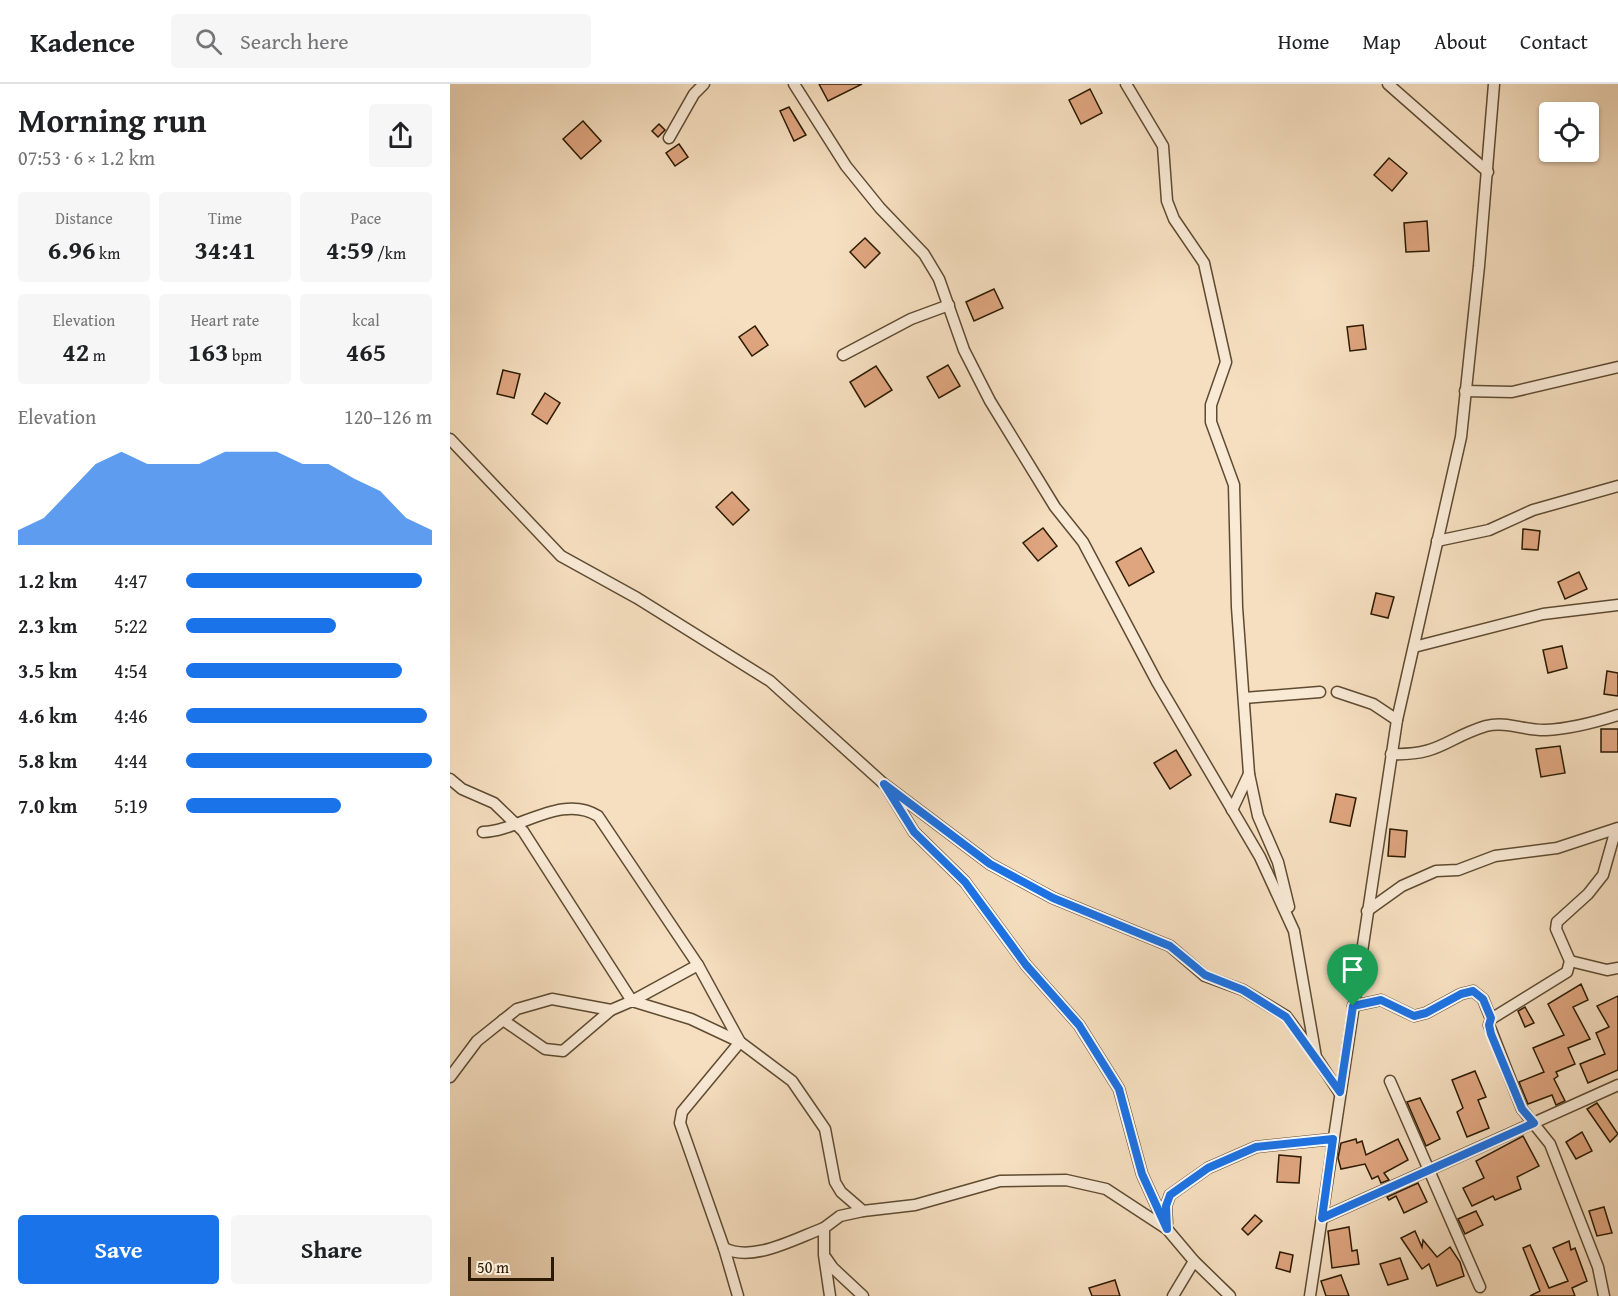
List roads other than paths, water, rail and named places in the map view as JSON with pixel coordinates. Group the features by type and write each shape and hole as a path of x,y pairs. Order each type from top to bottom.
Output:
{"street":[{"path":"669,138 694,94 704,84"},
{"path":"794,84 846,166 880,208 924,254 939,279 964,350 990,401 1055,507 1083,542 1156,682 1260,857 1294,931"},
{"path":"1126,84 1163,146 1167,201 1174,219 1204,263 1226,362 1211,405 1210,422 1234,485 1237,607 1249,774 1258,816 1278,862 1294,931 1316,1057"},
{"path":"1388,84 1488,172"},
{"path":"1310,1296 1391,754 1461,437 1488,172 1494,84"},
{"path":"843,355 911,319 949,305"},
{"path":"1466,391 1512,392 1618,368"},
{"path":"450,439 561,556 637,598 770,681 884,784 990,864 1053,898 1170,946 1205,975 1243,990 1286,1017 1340,1092"},
{"path":"1437,541 1489,530 1533,510 1618,486"},
{"path":"1414,647 1543,615 1618,605"},
{"path":"1244,698 1320,692"},
{"path":"1337,692 1373,704 1397,720"},
{"path":"1391,754 1414,755 1434,751 1486,726 1502,724 1544,730 1618,715"},
{"path":"1232,810 1249,774"},
{"path":"450,779 462,789 494,803 515,823 548,866 578,919 632,1001 691,1019 740,1042 792,1081 825,1129 835,1182 862,1211"},
{"path":"884,784 914,832 965,882 1026,965 1079,1025 1119,1089 1142,1174 1167,1229 1194,1261 1230,1296"},
{"path":"483,832 558,811 588,810 598,816 698,965 740,1042"},
{"path":"1367,911 1402,886 1436,871 1458,870 1495,856 1557,848 1617,828"},
{"path":"1491,1018 1558,980 1567,972 1570,961 1556,929 1557,922 1588,894 1603,875 1617,828"},
{"path":"1570,961 1607,970 1618,968"},
{"path":"503,1020 545,1049 563,1051 611,1010 698,965"},
{"path":"1353,1006 1381,1000 1414,1016 1426,1013 1461,994 1473,991 1483,999 1491,1018 1489,1025 1491,1034 1522,1109 1550,1144 1598,1267 1604,1296"},
{"path":"450,1077 477,1041 517,1009 552,999 611,1010"},
{"path":"738,1296 681,1123 682,1112 740,1042"},
{"path":"1390,1081 1480,1287"},
{"path":"1322,1218 1618,1085"},
{"path":"1167,1229 1166,1206 1170,1195 1208,1168 1256,1147 1333,1139"},
{"path":"724,1248 735,1253 753,1252 824,1228 840,1216 915,1205 1000,1181 1066,1180 1106,1189 1167,1229"},
{"path":"824,1228 824,1255 830,1296"},
{"path":"824,1255 832,1268 863,1296"},
{"path":"1173,1296 1194,1261"}]}
